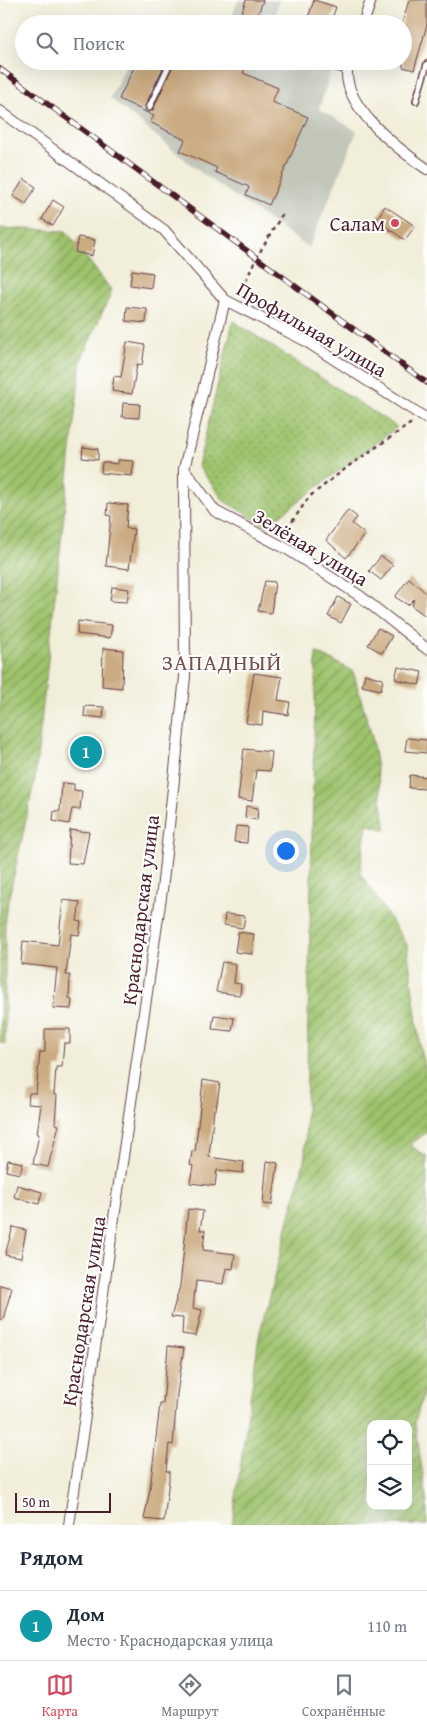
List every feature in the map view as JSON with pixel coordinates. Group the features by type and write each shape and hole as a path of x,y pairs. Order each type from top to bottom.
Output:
{"street":[{"path":"365,15 371,0"},
{"path":"348,70 348,85 366,118 396,148 427,169"},
{"name":"Профильная улица","path":"0,110 164,230 224,300 304,340 425,417"},
{"name":"Краснодарская улица","path":"69,1525 163,880 185,676 184,469 224,300"},
{"name":"Зелёная улица","path":"184,469 214,511 277,544 360,596 427,649"}],"lane":[{"path":"416,101 427,64"},
{"path":"149,108 167,70"}],"path":[{"path":"235,306 257,258 283,213"},
{"path":"277,544 309,497 350,465 425,417"}],"shaded area":[{"path":"238,0 279,0 275,15 233,15"},
{"path":"124,70 331,70 319,109 357,131 309,248 200,172 110,98"}],"green space":[{"path":"0,228 66,231 112,291 81,360 35,778 5,916 5,1044 0,1043"},
{"path":"233,321 397,427 266,526 224,501 198,466"},
{"path":"316,652 353,671 372,737 386,830 367,824 360,872 407,945 421,1054 427,1074 427,1132 410,1145 427,1157 427,1381 415,1422 427,1504 427,1525 232,1525 259,1336 305,1157"}],"building":[{"path":"246,0 263,0 258,15 241,15"},
{"path":"314,0 336,7 333,15 309,15"},
{"path":"409,0 427,0 427,25 414,70 412,69 412,15 405,15"},
{"path":"133,70 162,70 145,106 148,112 153,110 171,70 244,70 243,73 278,88 272,102 308,117 269,205 246,195 249,187 215,172 217,168 180,151 185,140 150,122 154,116 119,99"},
{"path":"24,179 36,187 26,204 13,196"},
{"path":"53,200 64,207 53,226 42,219"},
{"name":"Салам","path":"385,206 415,226 405,240 376,220"},
{"path":"78,237 95,240 92,256 75,252"},
{"path":"132,270 153,273 151,288 130,285"},
{"path":"127,307 147,309 146,323 126,321"},
{"path":"127,342 145,345 142,365 137,364 132,394 112,391 114,376 121,377"},
{"path":"123,403 140,404 139,418 122,417"},
{"path":"83,447 98,449 98,460 82,458"},
{"path":"118,460 134,461 132,476 101,473 102,462 118,464"},
{"path":"108,503 128,505 126,528 134,529 129,569 106,566 111,516 107,515"},
{"path":"348,510 357,517 352,524 365,534 346,558 326,540"},
{"path":"381,556 393,565 381,580 369,571"},
{"path":"409,578 427,594 427,617 412,606 414,599 408,605 395,597"},
{"path":"265,581 275,582 271,613 258,611"},
{"path":"112,587 129,589 127,602 110,601"},
{"path":"338,597 351,604 341,623 328,616"},
{"path":"78,621 112,625 110,638 77,634"},
{"path":"378,628 392,636 382,653 368,645"},
{"path":"103,648 123,650 122,688 102,686"},
{"path":"398,667 422,672 419,685 395,679"},
{"path":"254,673 282,677 278,700 290,702 288,715 263,711 262,725 246,723"},
{"path":"365,674 383,679 381,690 362,686"},
{"path":"85,706 104,707 103,718 84,716"},
{"path":"407,738 427,740 427,753 405,751"},
{"path":"244,749 272,752 270,771 256,770 252,801 238,799"},
{"path":"410,775 427,777 427,789 409,788"},
{"path":"62,783 74,784 74,790 82,791 80,809 72,809 69,824 53,821 54,811 60,811"},
{"path":"246,806 258,808 257,820 245,818"},
{"path":"236,826 248,827 247,843 234,842"},
{"path":"70,830 89,832 83,864 68,863"},
{"path":"63,900 80,902 77,921 81,922 79,935 71,934 66,975 70,975 69,998 72,999 71,1009 53,1008 57,968 21,964 23,941 58,945"},
{"path":"225,914 245,916 243,928 224,925"},
{"path":"238,932 254,934 252,954 235,952"},
{"path":"222,962 236,964 234,983 241,984 240,995 216,992"},
{"path":"214,1015 234,1018 232,1031 212,1029"},
{"path":"45,1029 70,1029 70,1043 64,1043 62,1067 56,1067 54,1095 57,1095 55,1124 59,1125 48,1167 33,1164 39,1134 37,1134 41,1105 28,1104 29,1093 36,1093 40,1052 45,1052"},
{"path":"203,1080 220,1083 216,1109 214,1109 209,1157 244,1162 243,1173 217,1170 215,1186 190,1183 193,1166 190,1165 192,1151 195,1152"},
{"path":"8,1160 23,1163 20,1174 6,1171"},
{"path":"267,1161 278,1163 272,1205 263,1204"},
{"path":"17,1185 42,1192 39,1204 14,1197"},
{"path":"188,1209 203,1211 200,1230 205,1230 203,1250 235,1254 233,1269 226,1268 223,1284 196,1281 193,1308 202,1310 196,1336 182,1334 183,1318 171,1317 180,1286"},
{"path":"13,1227 26,1230 21,1258 5,1255"},
{"path":"0,1285 12,1288 3,1319 0,1319"},
{"path":"168,1346 184,1348 177,1394 173,1445 169,1444 166,1471 169,1471 169,1480 164,1521 144,1519 150,1489 160,1404 163,1404"}],"railway":[{"path":"0,69 427,383"}],"place":[{"name":"Салам","path":"395,223"},
{"name":"Дом","path":"86,752"}],"district":[{"name":"ЗАПАДНЫЙ","path":"222,662"}]}
